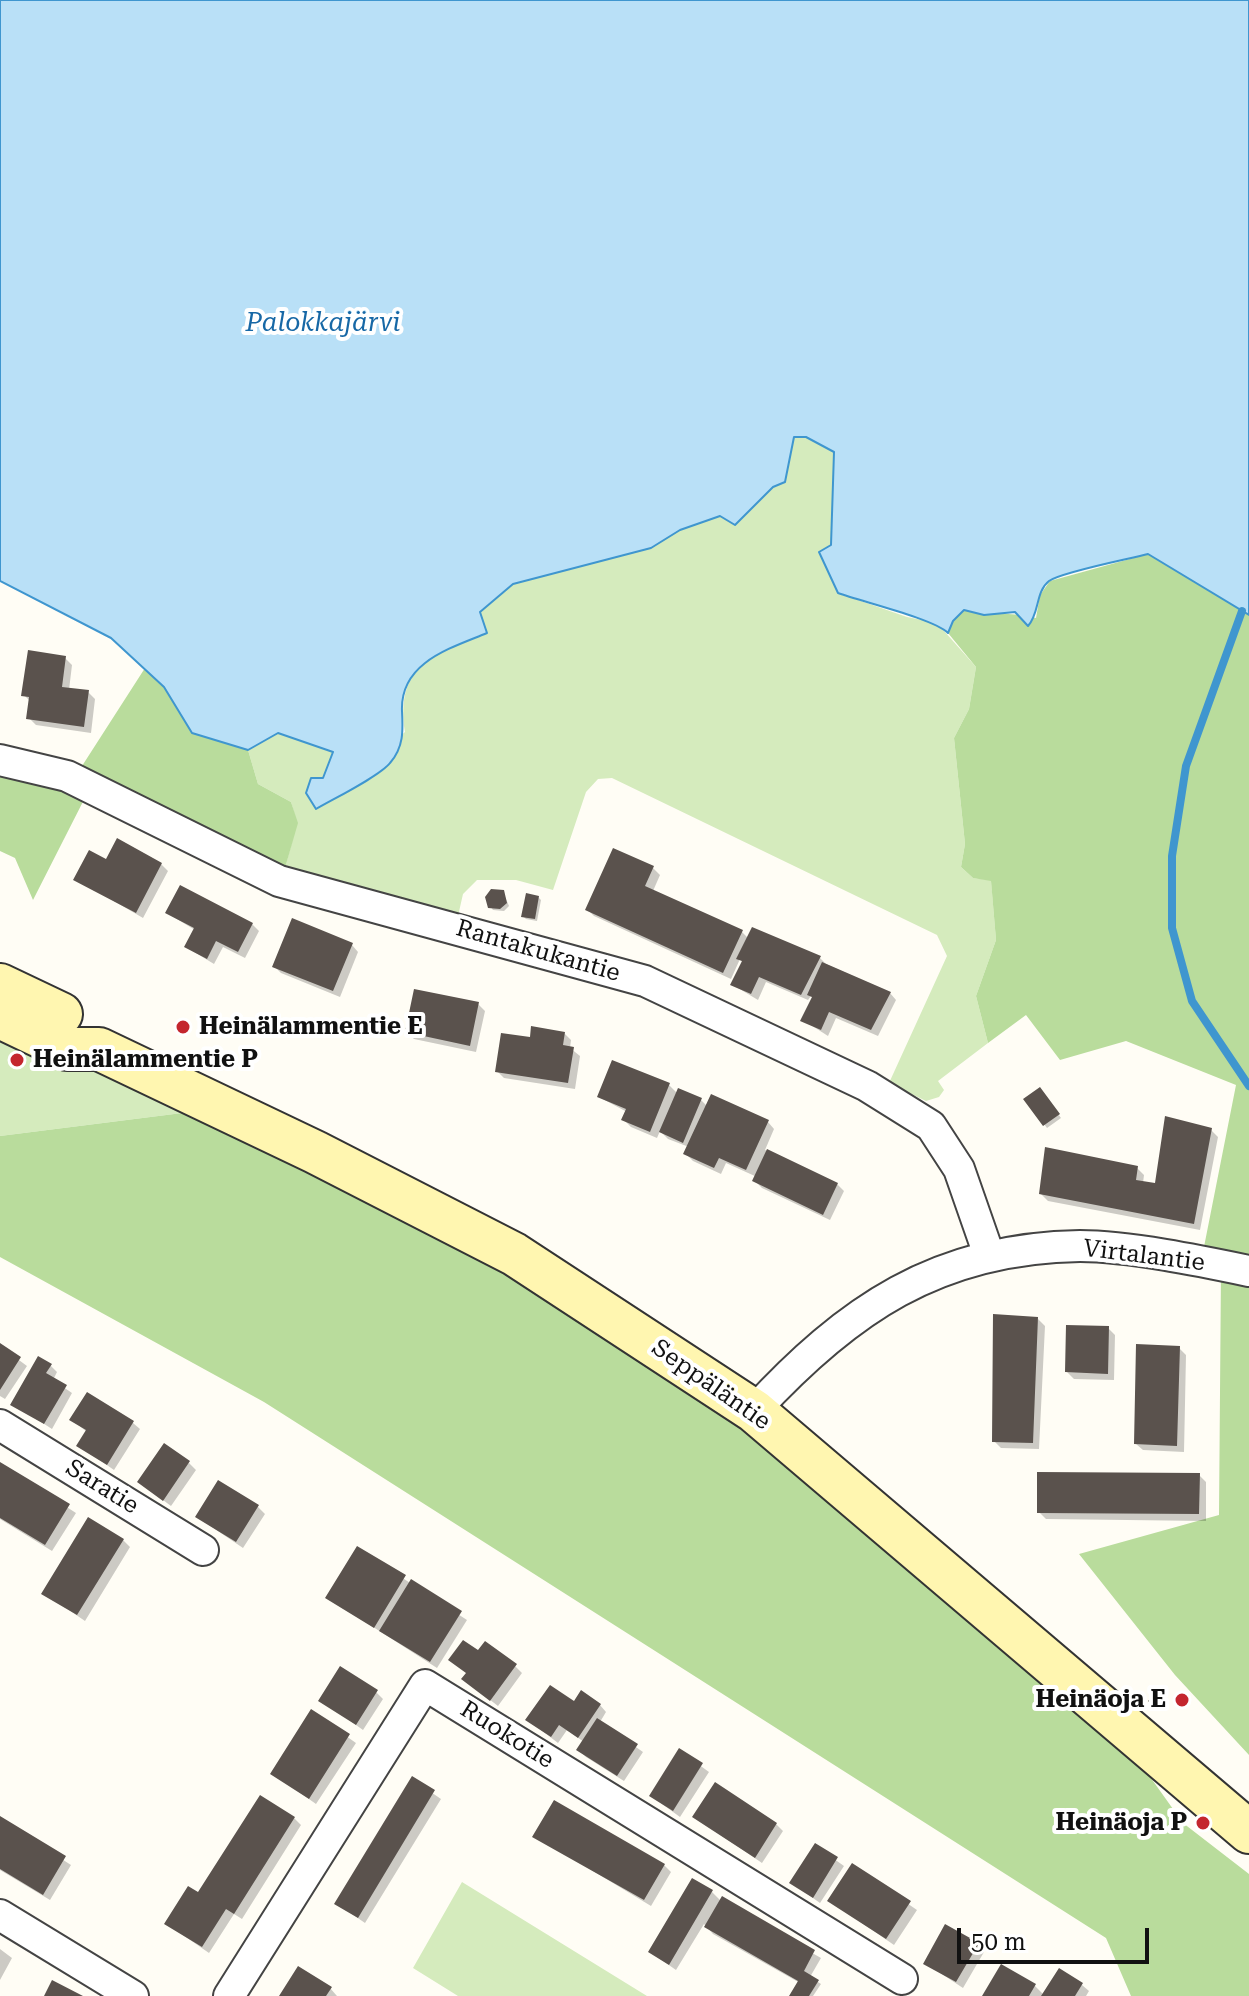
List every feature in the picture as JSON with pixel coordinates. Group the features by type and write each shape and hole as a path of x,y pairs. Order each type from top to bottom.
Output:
{"main road":[{"name":"Seppäläntie","path":"0,985 80,1023 99,1049"},
{"name":"Seppäläntie","path":"0,1017 67,1049 99,1049 315,1152 514,1254 754,1411 1249,1832"}],"street":[{"name":"Rantakukantie","path":"0,760 67,776 279,881 645,981 867,1086 931,1126 959,1169 989,1255"},
{"name":"Virtalantie","path":"754,1411 822,1342 865,1308 935,1274 989,1255 1082,1246 1249,1271"},
{"name":"Saratie","path":"0,1425 203,1550"},
{"name":"Ruokotie","path":"229,1996 425,1685 902,1979"},
{"path":"0,1915 133,1996"}],"green space":[{"path":"794,437 806,437 834,452 831,545 819,552 838,593 907,617 937,623 976,667 969,709 954,738 965,844 961,867 973,878 991,880 996,940 976,996 988,1043 938,1081 944,1090 939,1097 926,1101 889,1083 947,956 937,935 612,778 598,779 586,792 553,890 516,880 477,880 463,894 458,916 285,868 297,823 291,802 258,784 248,750 278,733 333,752 323,779 306,793 316,809 405,732 403,709 406,691 413,677 422,665 435,656 486,633 480,612 513,584 651,548 680,530 721,516 735,525 773,487 785,482"},
{"path":"1148,554 1249,615 1249,1266 1202,1257 1236,1085 1126,1041 1060,1060 1026,1015 988,1043 976,996 996,940 991,881 973,878 961,867 965,844 954,738 969,709 976,667 948,633 953,621 964,610 1036,618 1040,595 1050,581"},
{"path":"145,668 164,687 192,733 248,750 258,784 291,802 298,823 285,868 95,778 33,900 15,858 0,851 0,766 54,779 82,766"},
{"path":"0,1034 198,1111 0,1136"},
{"path":"198,1111 433,1224 773,1445 1148,1774 1183,1823 1249,1874 1249,1996 1131,1996 1106,1938 264,1402 0,1257 0,1136"},
{"path":"1221,1269 1249,1276 1249,1755 1175,1675 1079,1554 1219,1515"},
{"path":"462,1882 647,1996 458,1996 413,1968"}],"water":[{"name":"Palokkajärvi","path":"0,0 1249,0 1249,615 1148,554 1049,581 1028,626 1015,612 984,615 964,610 953,621 948,633 914,617 838,593 819,552 831,545 834,452 806,437 794,437 785,482 773,487 735,525 720,516 680,530 651,548 513,584 480,612 487,633 430,659 409,680 404,694 400,745 390,763 367,781 316,809 306,793 311,778 323,778 333,752 278,733 248,750 192,733 164,687 111,638 0,581"}],"building":[{"path":"28,650 66,656 62,687 89,690 84,727 26,719 29,697 21,696"},
{"path":"117,838 162,863 136,913 73,880 89,850 106,859"},
{"path":"613,848 654,866 645,886 743,930 723,973 585,910"},
{"path":"180,885 253,923 238,952 216,941 207,959 184,947 194,928 165,913"},
{"path":"491,889 504,890 507,903 500,909 488,908 485,897"},
{"path":"526,893 539,896 535,919 521,917"},
{"path":"292,918 353,943 333,991 272,967"},
{"path":"752,927 821,956 801,995 759,977 751,994 730,985 742,961 736,959"},
{"path":"822,962 891,992 871,1030 829,1012 821,1030 800,1021 812,997 807,995"},
{"path":"414,989 479,1002 470,1046 405,1032"},
{"path":"531,1026 565,1032 563,1045 574,1047 568,1083 495,1072 501,1033 530,1037"},
{"path":"612,1060 670,1083 650,1132 621,1120 626,1109 597,1097"},
{"path":"1040,1087 1060,1114 1043,1126 1023,1099"},
{"path":"678,1088 702,1098 683,1143 659,1132"},
{"path":"711,1094 769,1120 746,1170 719,1158 714,1168 683,1154"},
{"path":"1165,1116 1212,1128 1194,1224 1039,1194 1045,1147 1138,1166 1136,1180 1155,1183"},
{"path":"767,1149 838,1183 823,1215 752,1181"},
{"path":"993,1314 1038,1317 1033,1443 992,1442"},
{"path":"1066,1325 1109,1326 1108,1374 1065,1372"},
{"path":"0,1343 21,1357 0,1390"},
{"path":"1136,1344 1180,1346 1177,1446 1134,1444"},
{"path":"38,1356 52,1364 46,1373 67,1385 44,1424 10,1405"},
{"path":"87,1392 134,1421 107,1465 76,1446 86,1430 69,1420"},
{"path":"164,1443 190,1461 163,1501 137,1482"},
{"path":"0,1462 70,1504 45,1545 0,1518"},
{"path":"1037,1472 1200,1473 1199,1514 1037,1513"},
{"path":"218,1480 259,1505 236,1542 195,1517"},
{"path":"88,1517 124,1539 77,1615 41,1594"},
{"path":"357,1546 406,1575 374,1628 325,1598"},
{"path":"411,1579 462,1611 430,1662 379,1631"},
{"path":"463,1640 478,1650 485,1641 517,1664 490,1701 461,1679 466,1673 448,1660"},
{"path":"340,1666 378,1690 356,1725 318,1701"},
{"path":"550,1685 574,1701 581,1690 601,1704 578,1738 559,1725 551,1737 525,1720"},
{"path":"1152,1697 1162,1707 1159,1710 1148,1701"},
{"path":"311,1709 350,1734 309,1799 270,1774"},
{"path":"597,1718 638,1744 617,1776 576,1750"},
{"path":"679,1748 703,1763 673,1811 649,1796"},
{"path":"412,1776 435,1790 358,1918 334,1904"},
{"path":"715,1782 777,1823 755,1858 692,1817"},
{"path":"260,1795 295,1817 234,1914 226,1909 202,1947 164,1924 188,1886 198,1892"},
{"path":"554,1800 665,1864 644,1900 532,1837"},
{"path":"0,1816 66,1856 43,1895 0,1869"},
{"path":"815,1843 838,1857 813,1898 789,1883"},
{"path":"852,1863 911,1901 886,1939 827,1901"},
{"path":"692,1878 713,1890 669,1965 648,1952"},
{"path":"722,1896 815,1950 804,1971 819,1980 809,1996 789,1996 798,1981 704,1927"},
{"path":"945,1924 979,1943 956,1982 923,1964"},
{"path":"1001,1964 1036,1984 1029,1996 982,1996"},
{"path":"298,1966 332,1987 326,1996 279,1996"},
{"path":"1059,1968 1083,1983 1075,1996 1041,1996"},
{"path":"52,1980 83,1996 44,1996"}],"waterway":[{"path":"1242,611 1186,766 1172,856 1172,928 1192,1001 1249,1086"}],"place":[{"name":"Heinälammentie E","path":"183,1027"},
{"name":"Heinälammentie P","path":"17,1060"},
{"name":"Heinäoja E","path":"1182,1700"},
{"name":"Heinäoja P","path":"1203,1823"}]}
